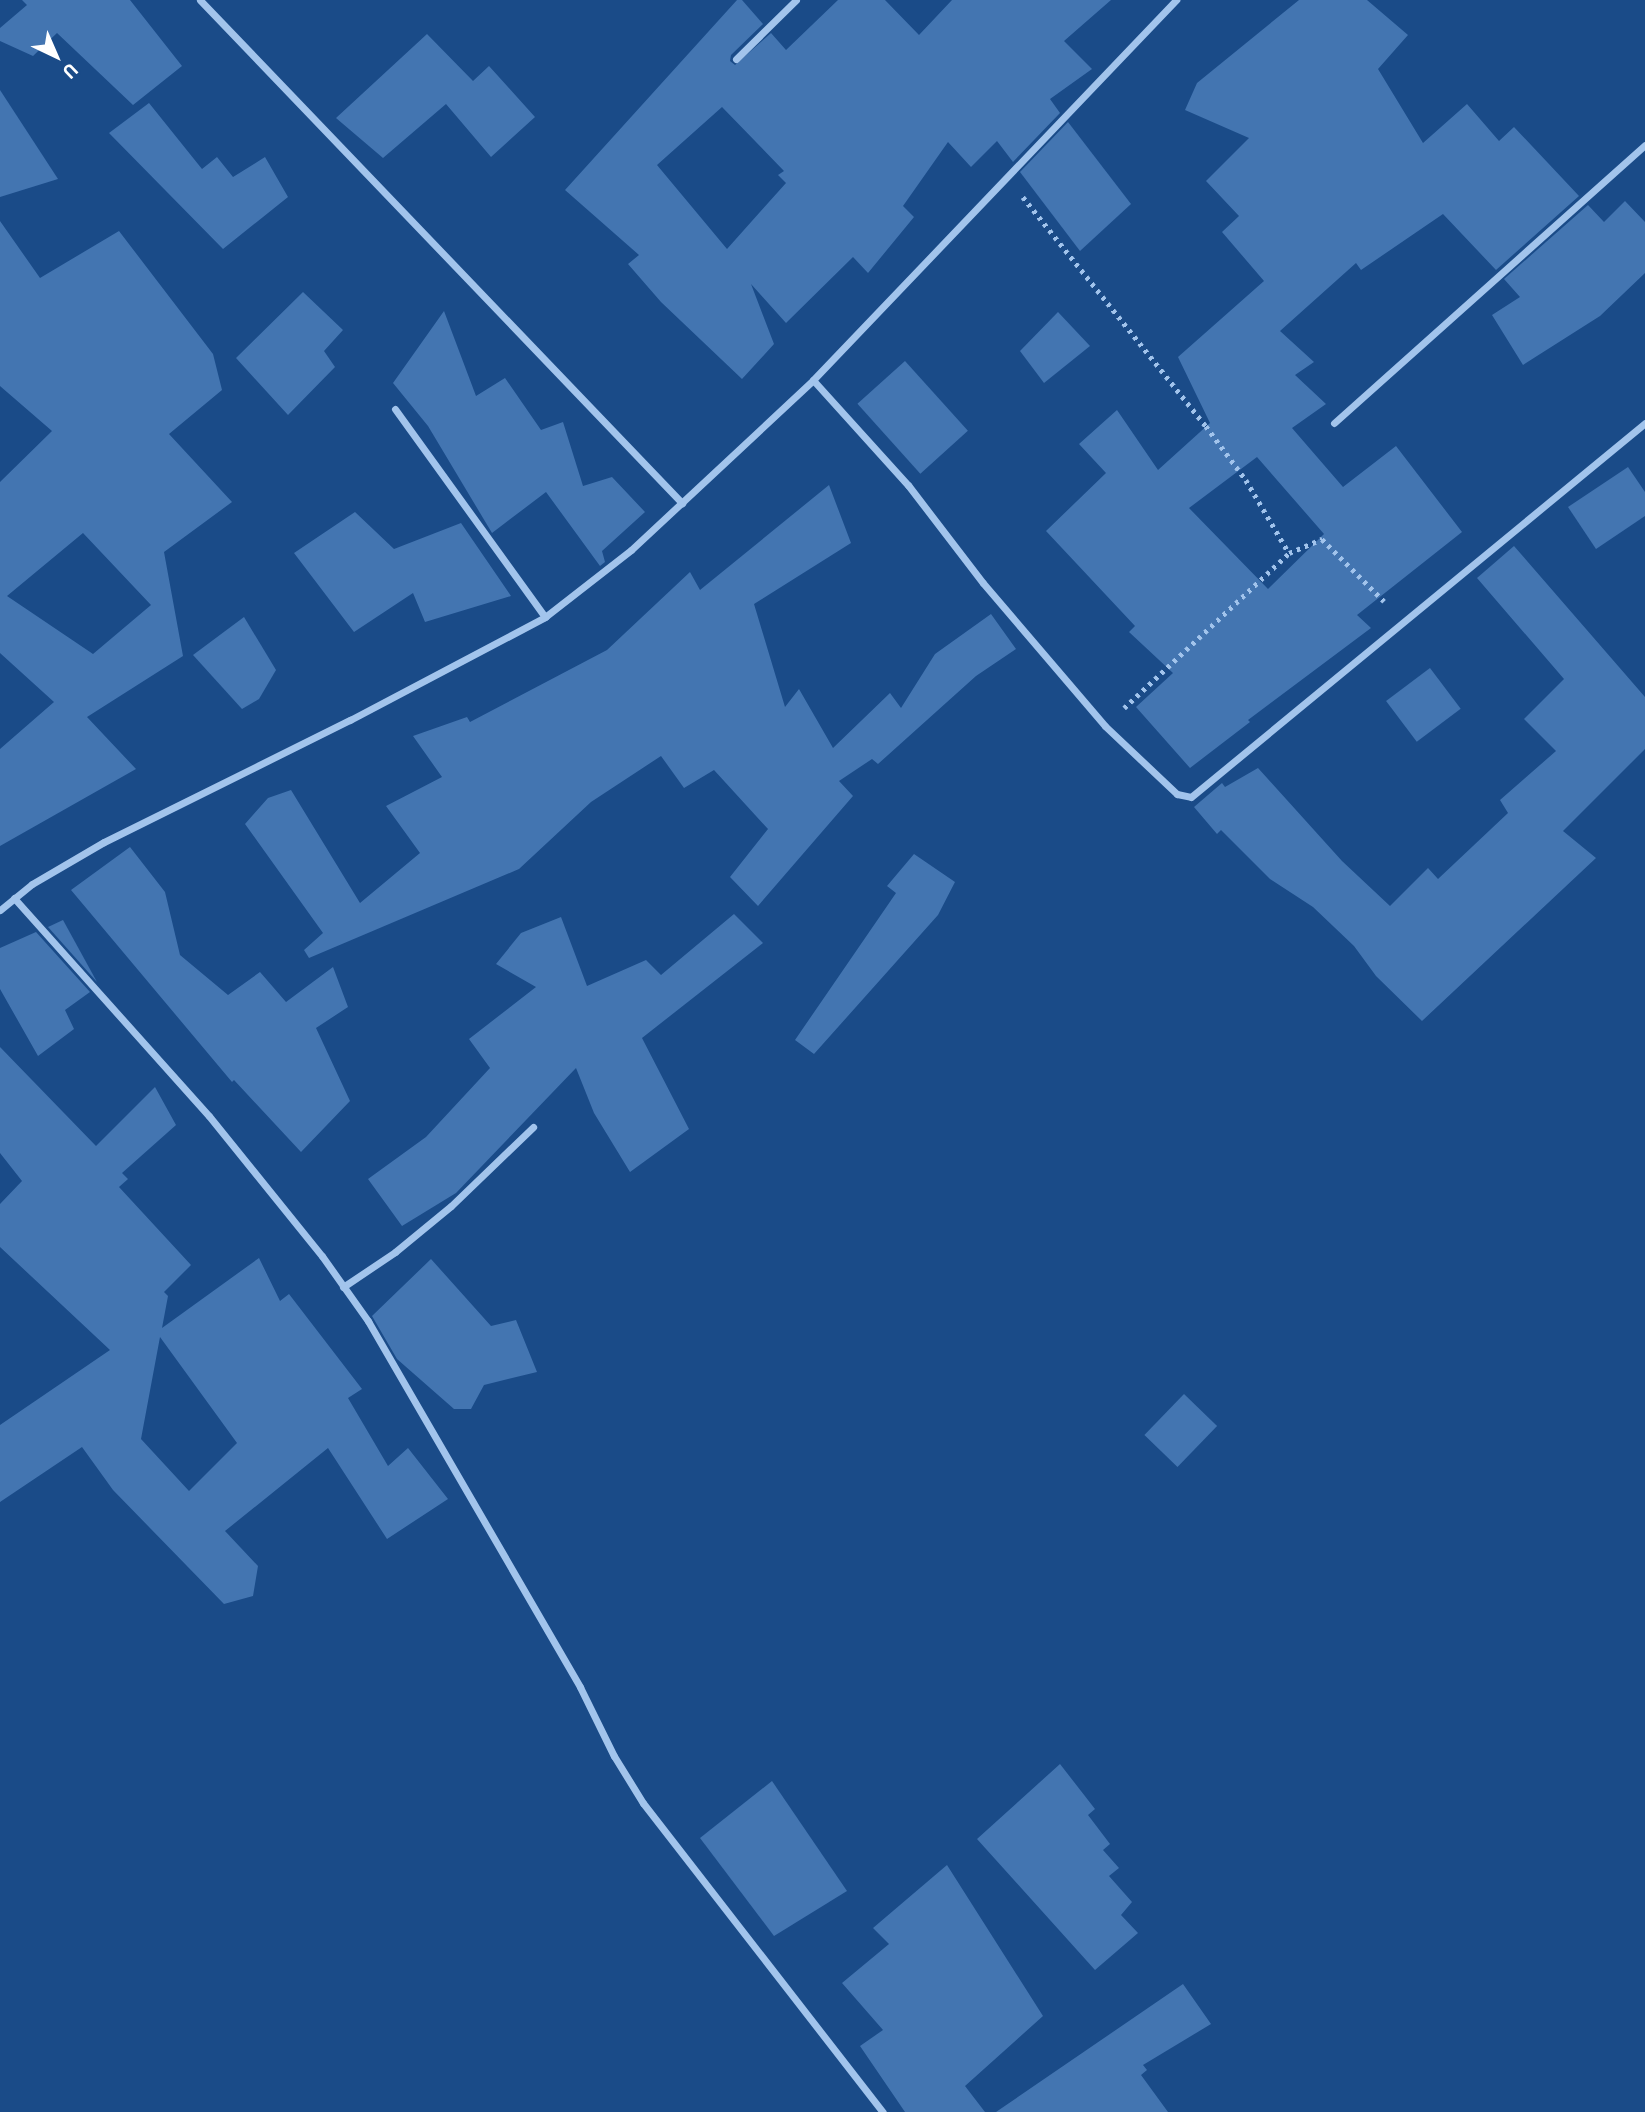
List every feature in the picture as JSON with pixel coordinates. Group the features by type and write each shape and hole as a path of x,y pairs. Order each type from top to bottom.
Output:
{"street":[{"path":"200,0 682,503"},
{"path":"736,59 796,0"},
{"path":"0,910 14,898 104,842 350,720 545,617 631,550 813,380 1176,0"},
{"path":"1334,424 1645,145"},
{"path":"813,380 908,485 983,583 1105,726 1177,794 1191,797 1645,423"},
{"path":"395,409 545,617"},
{"path":"14,898 119,1012 259,1175 343,1287 374,1332 580,1687 614,1756 643,1803 883,2112"},
{"path":"343,1287 395,1252 452,1206 533,1127"}],"path":[{"path":"1007,179 1206,426 1246,480 1289,553"},
{"path":"1105,726 1289,553 1322,539 1380,598 1407,618"}],"building":[{"path":"22,0 130,0 182,66 133,105 57,33 33,56 0,41 0,28 27,5"},
{"path":"737,0 742,0 763,24 731,55 730,61 735,65 771,33 786,50 838,0 885,0 919,35 952,0 1111,0 1064,41 1092,69 1050,99 1060,113 1013,162 997,141 971,167 948,142 903,206 914,217 868,273 853,257 786,323 751,284 774,344 742,379 661,302 628,264 639,255 565,190","holes":["722,107 784,171 778,175 786,183 727,249 657,165"]},
{"path":"1299,0 1367,0 1408,35 1378,69 1423,143 1467,104 1499,141 1514,127 1579,196 1496,270 1443,214 1361,270 1356,263 1280,331 1314,362 1295,375 1326,404 1292,428 1343,487 1396,446 1462,532 1357,615 1371,628 1248,720 1250,722 1190,768 1136,707 1173,673 1129,632 1135,626 1046,531 1106,473 1079,444 1117,410 1158,470 1210,423 1178,357 1264,281 1222,232 1239,216 1206,181 1249,138 1185,110 1197,83","holes":["1257,457 1324,534 1268,589 1189,508"]},
{"path":"427,34 473,81 489,66 535,117 491,157 446,104 383,158 336,118"},
{"path":"0,90 58,179 0,197"},
{"path":"149,103 202,169 217,157 233,177 265,157 288,197 223,249 109,133"},
{"path":"1068,122 1131,204 1080,251 1020,172"},
{"path":"1625,201 1645,222 1645,273 1600,316 1523,365 1492,315 1520,297 1504,279 1588,205 1604,222"},
{"path":"0,221 40,278 119,231 213,354 222,390 169,434 232,502 164,552 183,656 87,717 136,769 0,846 0,749 54,702 0,653 0,482 52,431 0,386","holes":["83,533 151,605 93,654 7,596"]},
{"path":"303,292 343,330 324,351 335,367 288,415 236,358"},
{"path":"444,311 476,396 505,378 541,430 563,422 583,486 612,477 645,512 602,551 605,562 600,566 546,492 492,533 428,426 393,383"},
{"path":"1058,312 1090,346 1044,383 1020,351"},
{"path":"905,361 968,431 920,474 857,404"},
{"path":"1628,467 1645,492 1645,516 1596,549 1568,507"},
{"path":"829,485 851,543 754,604 785,707 799,689 833,748 890,693 901,708 935,654 991,614 1016,649 976,676 878,764 872,759 839,781 853,796 758,906 730,877 768,829 714,770 684,788 661,756 591,802 519,869 309,958 304,950 323,933 245,824 268,798 291,790 360,903 420,853 386,806 442,777 413,736 467,717 470,722 607,650 690,572 700,590"},
{"path":"355,512 394,549 461,523 511,596 425,622 413,593 354,632 294,553"},
{"path":"1514,546 1645,697 1645,749 1563,831 1596,858 1422,1021 1376,976 1354,946 1313,907 1270,879 1221,830 1217,834 1194,807 1222,783 1225,787 1258,768 1342,861 1390,906 1428,868 1438,879 1508,813 1500,800 1556,751 1524,719 1564,679 1477,578"},
{"path":"244,617 276,670 259,699 242,709 193,655"},
{"path":"1430,668 1461,709 1417,742 1386,701"},
{"path":"130,847 165,892 180,955 228,995 260,972 286,1002 333,967 348,1007 316,1028 350,1101 301,1152 234,1080 232,1082 71,890"},
{"path":"914,854 955,882 938,915 814,1054 795,1040 896,893 887,886"},
{"path":"734,914 763,943 642,1038 689,1129 630,1172 594,1113 576,1068 456,1193 402,1226 368,1179 426,1137 490,1068 469,1039 536,987 496,964 521,933 561,917 587,986 646,960 661,975"},
{"path":"63,920 97,982 48,927"},
{"path":"36,932 90,992 65,1010 74,1029 38,1056 0,989 0,948"},
{"path":"0,1047 96,1146 155,1087 176,1125 122,1173 128,1179 119,1187 191,1265 164,1292 168,1296 162,1328 259,1258 280,1301 289,1294 362,1389 348,1398 388,1466 408,1448 448,1499 387,1539 328,1448 225,1531 258,1566 253,1596 224,1604 113,1490 82,1447 0,1502 0,1425 110,1350 0,1247 0,1204 22,1181 0,1153","holes":["160,1337 237,1443 189,1491 141,1439"]},
{"path":"431,1259 491,1326 516,1320 537,1372 484,1385 471,1409 454,1409 397,1359 372,1316"},
{"path":"1184,1394 1217,1426 1177,1467 1144,1435"},
{"path":"1060,1764 1095,1809 1088,1815 1110,1844 1103,1850 1119,1868 1109,1876 1132,1902 1121,1915 1138,1933 1095,1970 977,1839"},
{"path":"772,1781 847,1891 774,1936 700,1838"},
{"path":"947,1865 1043,2016 965,2086 985,2112 905,2112 860,2046 883,2030 842,1983 889,1944 873,1928"},
{"path":"1183,1984 1211,2024 1143,2065 1147,2070 1141,2075 1168,2112 996,2112"}]}
